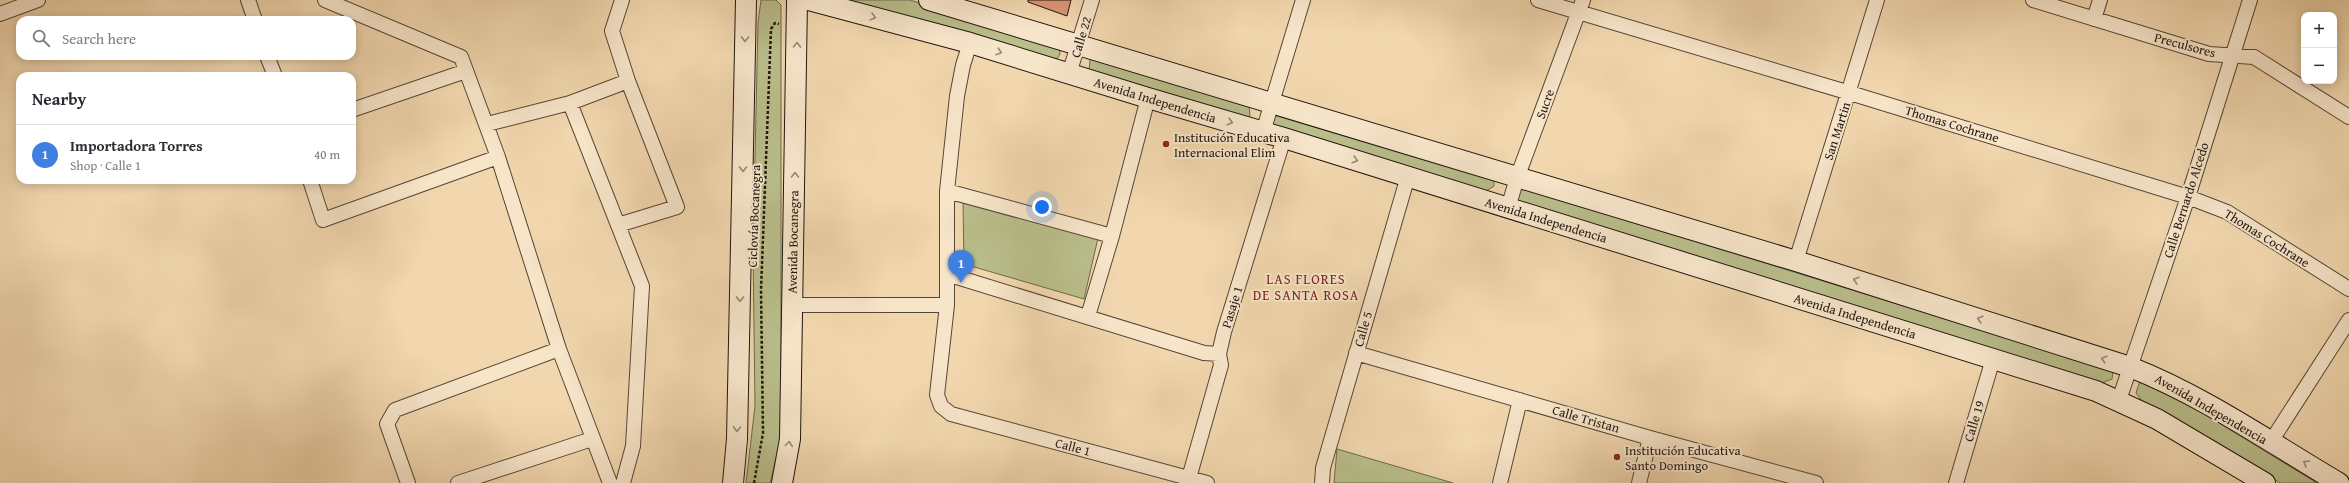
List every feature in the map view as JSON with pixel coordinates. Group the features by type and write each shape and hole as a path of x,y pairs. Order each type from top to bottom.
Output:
{"street":[{"path":"0,14 38,0"},
{"path":"248,0 254,16"},
{"path":"325,0 461,57 487,124 559,349 610,483"},
{"path":"618,225 677,207 628,81 612,31 622,0"},
{"path":"733,483 737,439 746,0"},
{"name":"Avenida Bocanegra","path":"782,483 790,439 797,0"},
{"name":"Avenida Independencia","path":"808,0 970,43 1284,138 1993,359 2119,400 2157,419 2265,483"},
{"name":"Avenida Independencia","path":"929,0 1796,262 2130,367 2157,378 2205,403 2339,483"},
{"path":"954,0 972,13"},
{"name":"Calle 22","path":"1070,74 1092,0"},
{"path":"1263,132 1303,0"},
{"name":"Thomas Cochrane","path":"1538,0 1581,6 1850,93 2188,197 2227,212 2349,289"},
{"name":"San Martin","path":"1796,262 1850,93 1877,0"},
{"name":"Preculsores","path":"2033,0 2209,54 2259,58 2349,117"},
{"path":"2094,19 2100,0"},
{"name":"Calle Bernardo Alcedo","path":"2119,400 2188,197 2250,0"},
{"name":"Sucre","path":"1508,208 1517,178 1581,6"},
{"path":"792,305 946,305 947,191 957,96 963,65 970,43"},
{"path":"269,60 273,72"},
{"path":"356,109 466,71"},
{"path":"487,124 570,103 628,81"},
{"path":"1088,316 1112,236 1148,98"},
{"path":"570,103 642,286 633,446 623,483"},
{"name":"Pasaje 1","path":"1188,478 1221,365 1219,354 1224,332 1284,138"},
{"path":"311,184 323,220 498,158"},
{"name":"Calle 5","path":"1322,483 1323,468 1408,176"},
{"path":"947,191 1112,236"},
{"path":"947,274 1088,316 1204,353 1219,354"},
{"name":"Calle 1","path":"946,305 937,395 941,406 951,414 1207,483"},
{"path":"2270,443 2349,320"},
{"path":"408,483 387,424 395,410 559,349"},
{"name":"Calle Tristan","path":"1356,354 1520,400 1784,479 1816,483"},
{"name":"Calle 19","path":"1956,483 1993,359"},
{"path":"1500,483 1520,400"},
{"path":"1639,483 1650,438"},
{"path":"458,483 592,439"}],"path":[{"name":"Ciclovía Bocanegra","path":"754,483 763,433 761,290 771,29 775,23 797,25"}],"green space":[{"path":"761,0 776,0 781,5 781,439 770,483 746,483 755,406 753,248 758,23"},
{"path":"848,0 910,0 1059,45 1060,54 1057,59 1050,61"},
{"path":"1094,57 1249,104 1250,116 1242,119 1089,71 1090,60"},
{"path":"1276,114 1489,175 1494,180 1494,186 1483,193 1272,124 1272,119"},
{"path":"1520,187 2113,371 2112,379 2102,383 1517,201"},
{"path":"963,202 1098,238 1084,299 964,264"},
{"path":"2140,381 2152,382 2317,483 2280,483 2141,400 2136,393"},
{"path":"1337,449 1453,483 1334,483"}],"building":[{"path":"1028,0 1071,0 1067,16 1028,2"}],"place":[{"name":"Institución Educativa Internacional Elim","path":"1166,144"},
{"name":"Importadora Torres","path":"961,283"},
{"name":"Institución Educativa Santo Domingo","path":"1617,457"}],"district":[{"name":"LAS FLORES DE SANTA ROSA","path":"1306,288"}]}
